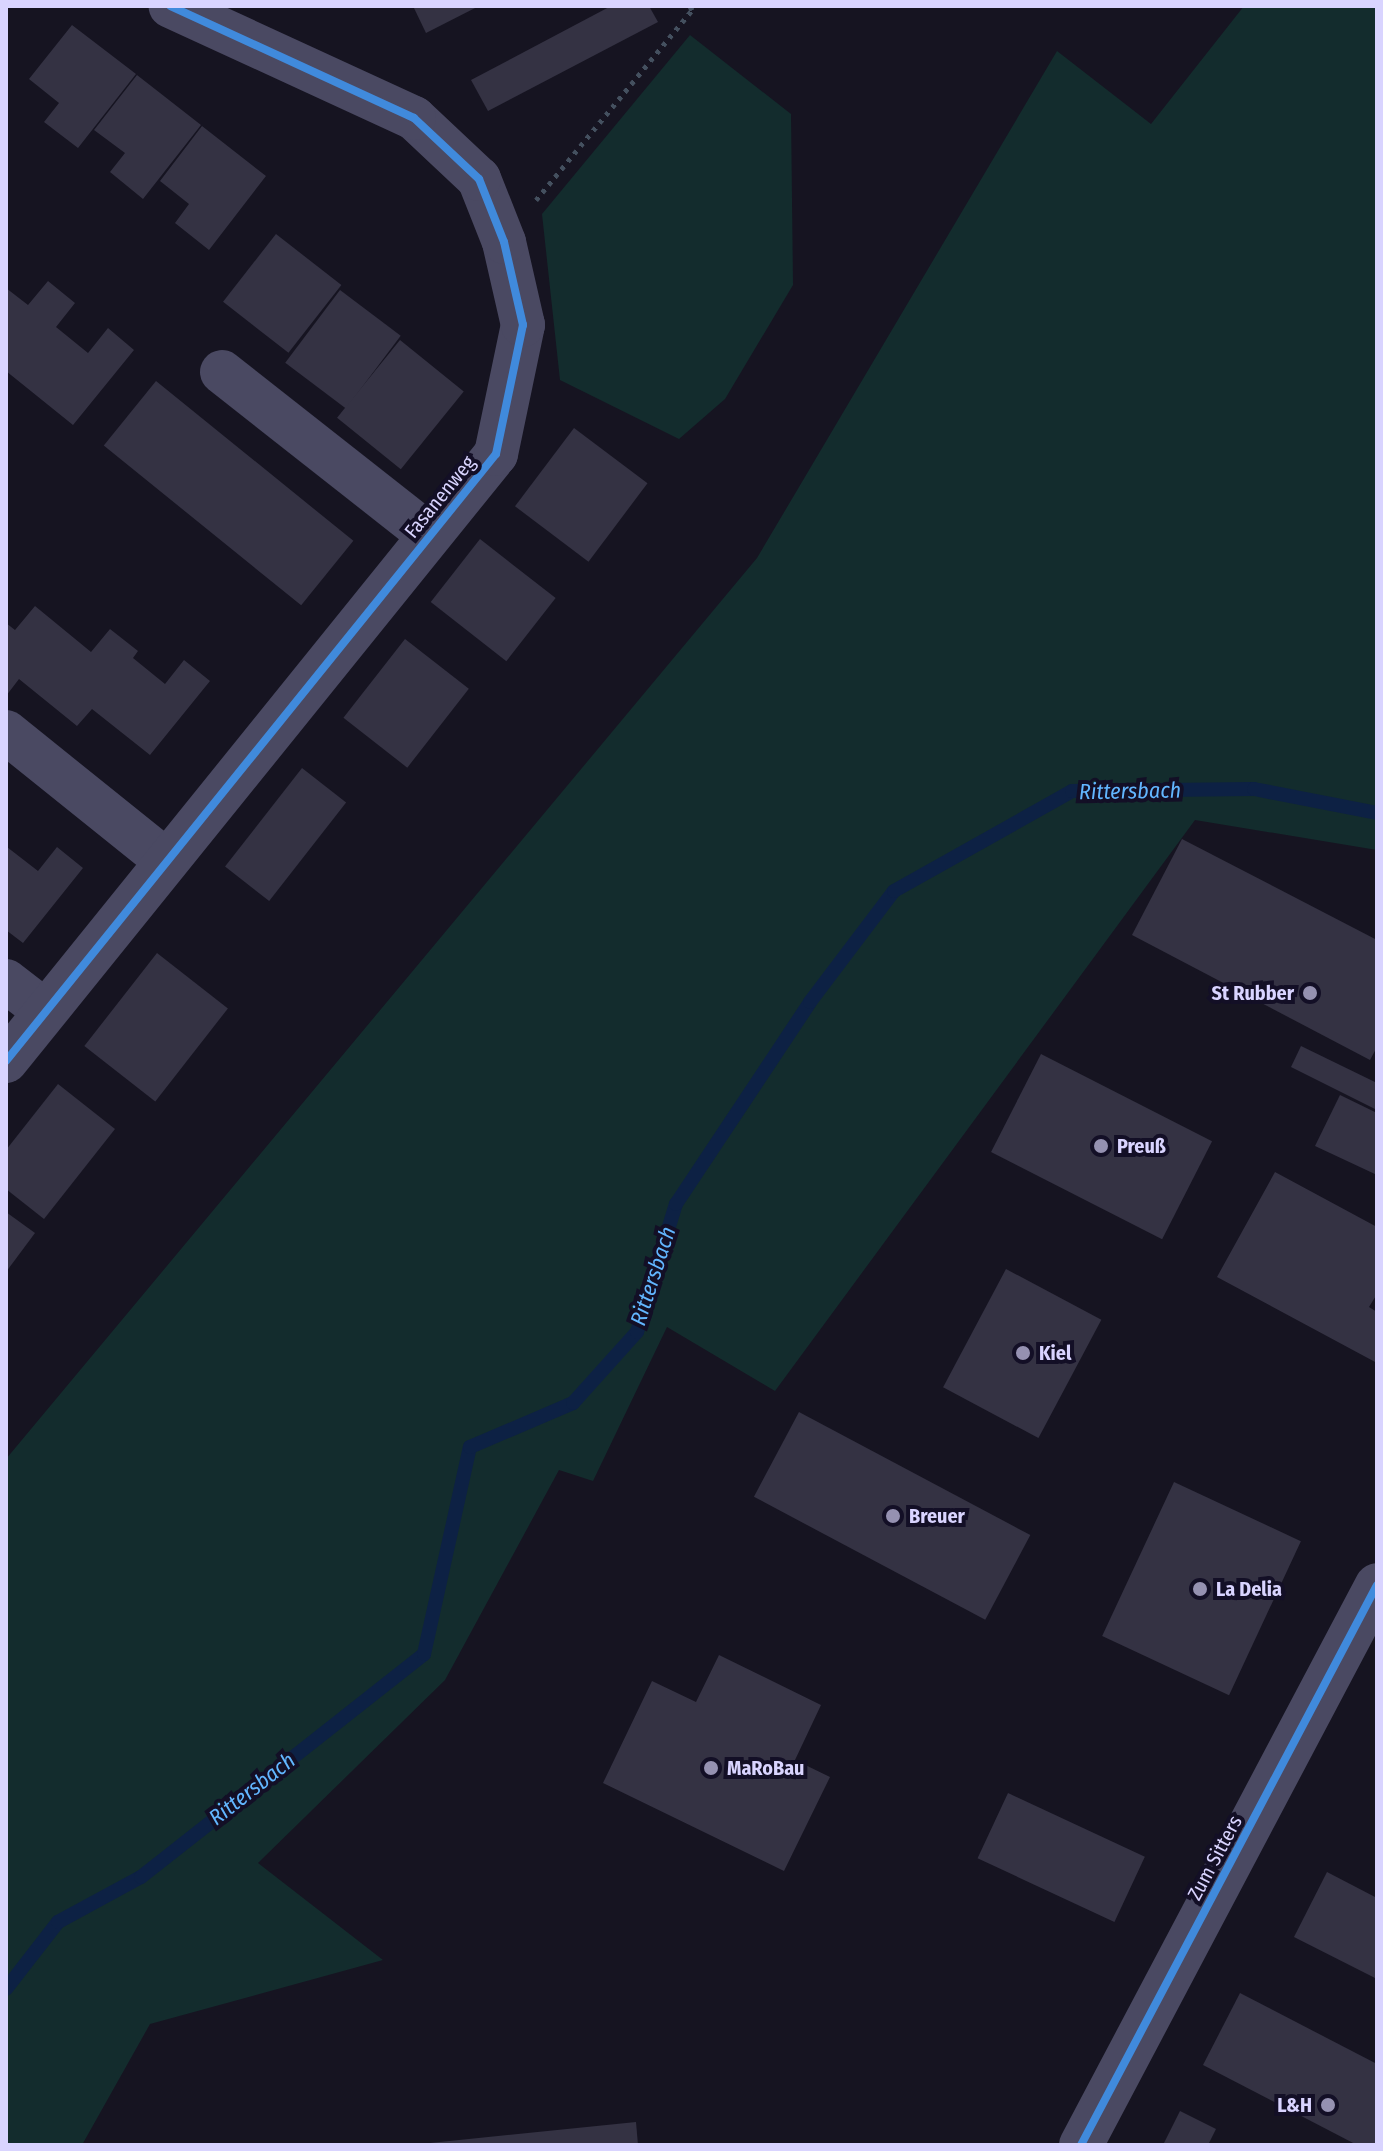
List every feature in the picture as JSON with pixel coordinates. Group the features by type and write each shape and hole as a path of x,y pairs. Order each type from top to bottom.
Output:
{"street":[{"name":"Fasanenweg","path":"6,1061 164,859 496,454 523,325 504,242 479,179 414,118 170,6"},
{"name":"Fasanenweg","path":"222,372 429,535"},
{"path":"6,732 164,859"},
{"path":"6,981 45,1011"},
{"name":"Zum Sitters","path":"1081,2145 1377,1585"}],"path":[{"path":"504,242 692,10 690,6"}],"green space":[{"path":"1244,6 1377,6 1377,850 1195,820 775,1391 667,1327 593,1481 559,1470 445,1680 258,1863 383,1960 150,2024 82,2145 6,2145 6,1459 757,558 1057,51 1151,124"},
{"path":"690,35 791,114 793,285 725,399 679,439 560,380 542,214"}],"building":[{"path":"413,6 479,6 426,33"},
{"path":"611,6 649,6 658,22 488,111 471,80"},
{"path":"72,25 136,74 78,148 44,122 59,103 29,79"},
{"path":"137,75 201,125 143,199 110,172 125,153 94,130"},
{"path":"202,126 266,176 209,250 175,223 189,204 160,181"},
{"path":"276,234 341,285 288,353 223,302"},
{"path":"48,281 75,303 56,327 88,353 108,328 134,350 73,425 6,371 6,288 28,305"},
{"path":"340,290 401,336 346,408 285,363"},
{"path":"400,340 464,392 401,469 337,418"},
{"path":"156,381 353,541 301,605 104,446"},
{"path":"574,428 647,483 588,562 515,506"},
{"path":"480,539 556,598 506,661 431,602"},
{"path":"35,606 91,652 110,629 138,651 133,658 165,684 184,660 210,681 150,755 92,709 77,726 19,679 6,696 6,623 15,630"},
{"path":"405,639 469,689 407,768 343,718"},
{"path":"302,768 346,802 269,901 225,867"},
{"name":"St Rubber","path":"1182,839 1377,940 1377,1047 1370,1060 1132,935"},
{"path":"7,847 38,871 57,847 83,868 23,943 6,930"},
{"path":"157,953 228,1008 155,1101 84,1046"},
{"path":"1301,1046 1377,1083 1377,1110 1291,1067"},
{"name":"Preuß","path":"1041,1054 1212,1141 1162,1239 991,1152"},
{"path":"58,1084 115,1129 44,1219 6,1189 6,1150"},
{"path":"1340,1095 1377,1113 1377,1175 1315,1146"},
{"path":"1275,1172 1377,1227 1377,1294 1369,1307 1377,1312 1377,1363 1217,1277"},
{"path":"6,1212 35,1233 6,1272"},
{"name":"Kiel","path":"1006,1269 1101,1320 1038,1438 943,1387"},
{"name":"Breuer","path":"799,1412 1030,1535 985,1620 754,1497"},
{"name":"La Delia","path":"1174,1482 1301,1541 1229,1695 1102,1636"},
{"name":"MaRoBau","path":"719,1655 821,1705 795,1760 830,1777 784,1871 603,1783 652,1681 696,1702"},
{"path":"1008,1793 1145,1857 1114,1922 978,1858"},
{"path":"1327,1872 1377,1898 1377,1979 1294,1937"},
{"name":"L&H","path":"1240,1993 1377,2064 1377,2145 1357,2145 1203,2065"},
{"path":"1180,2111 1216,2129 1208,2145 1163,2145"},
{"path":"636,2122 638,2145 430,2145 430,2143"}],"waterway":[{"name":"Rittersbach","path":"6,1989 58,1922 141,1877 424,1654 470,1447 573,1403 637,1332 676,1204 810,1002 894,891 1072,791 1254,789 1377,813"}],"cycle path":[{"path":"6,1061 496,454 523,325 504,242 479,179 414,118 170,6"},
{"path":"1081,2145 1377,1585"}],"place":[{"name":"St Rubber","path":"1310,993"},
{"name":"Preuß","path":"1101,1146"},
{"name":"Kiel","path":"1023,1353"},
{"name":"Breuer","path":"893,1516"},
{"name":"La Delia","path":"1200,1589"},
{"name":"MaRoBau","path":"711,1768"},
{"name":"L&H","path":"1328,2105"}]}
